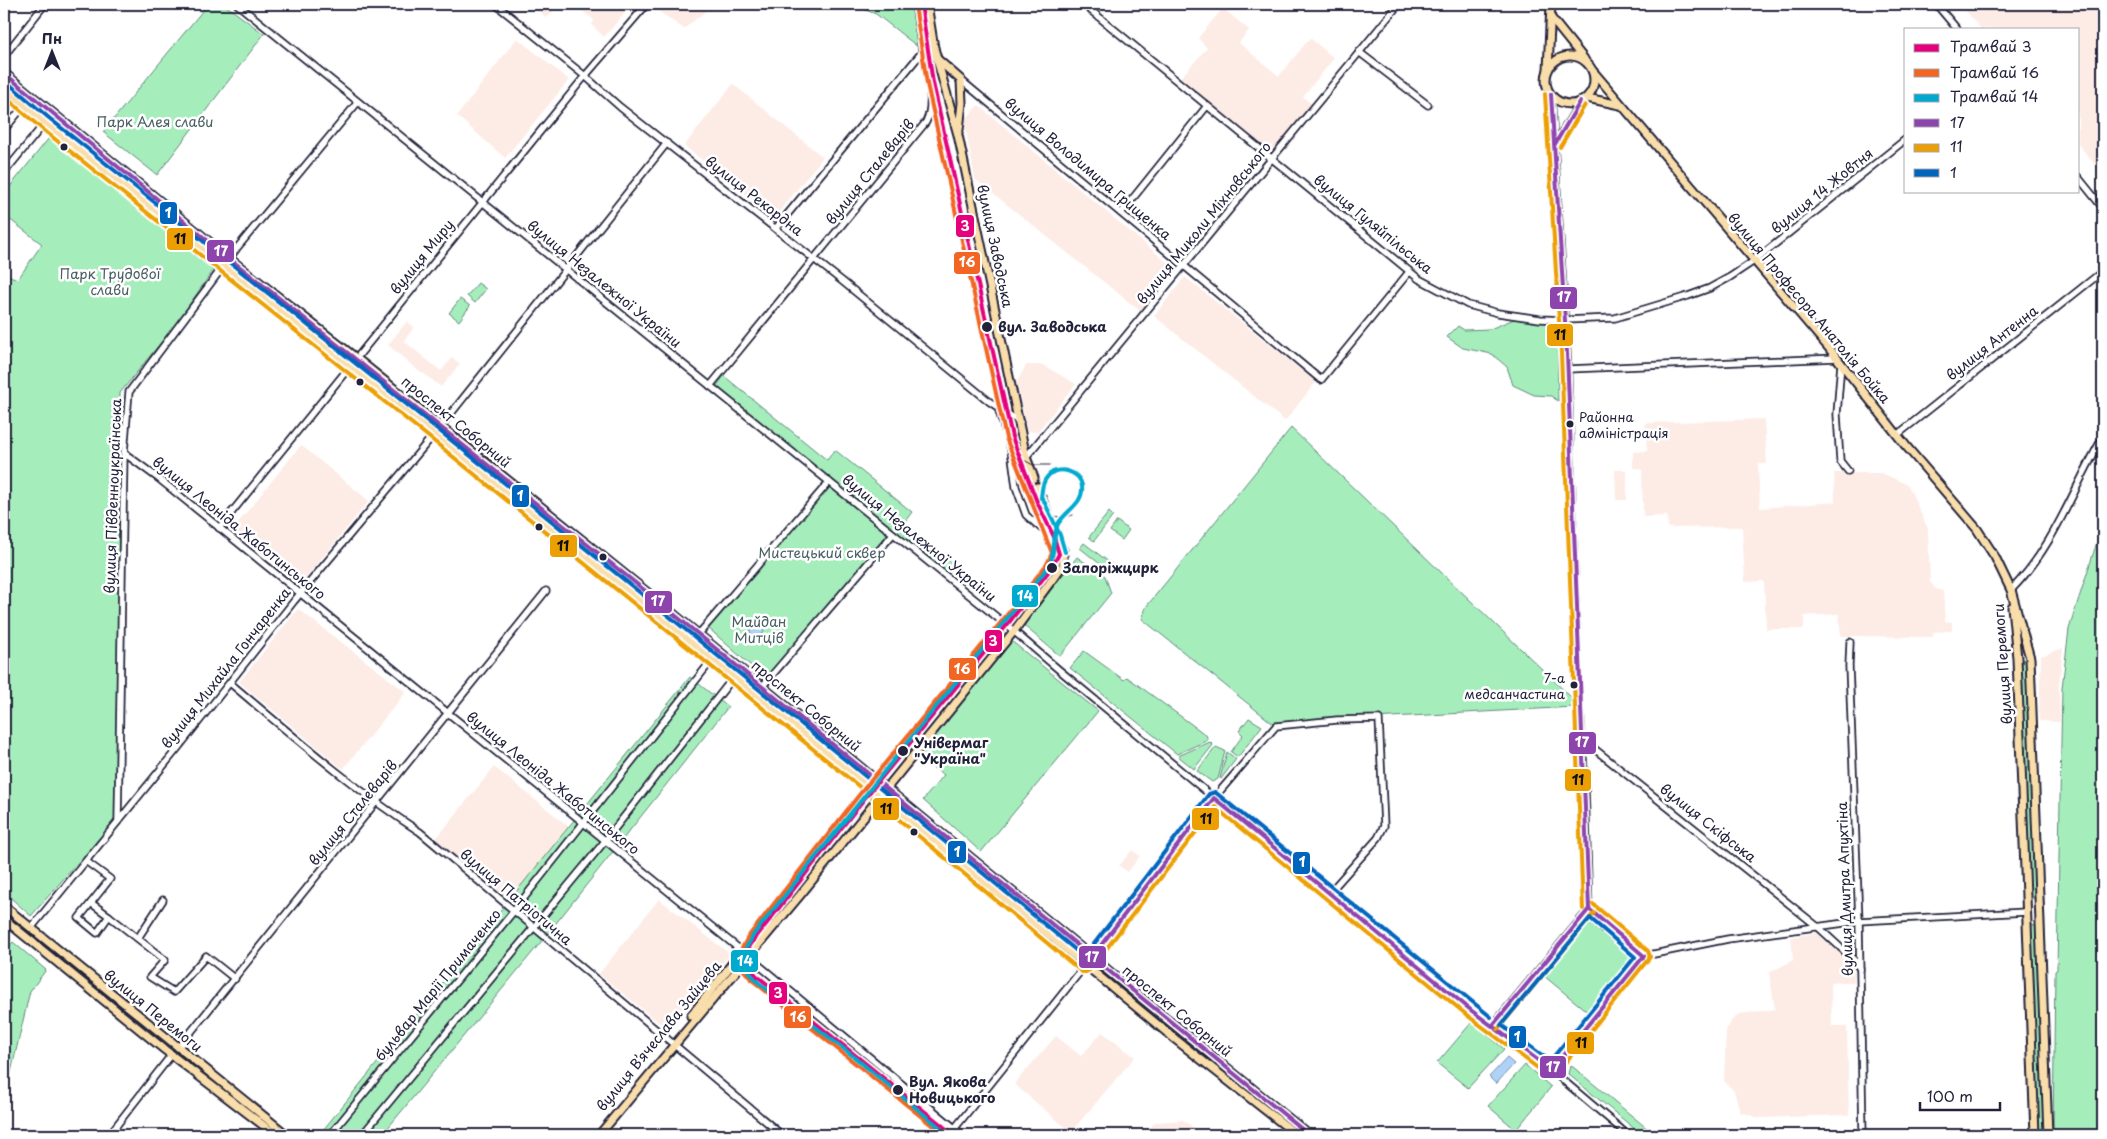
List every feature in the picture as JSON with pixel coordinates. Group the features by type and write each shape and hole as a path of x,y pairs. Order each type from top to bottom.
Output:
{"main road":[{"path":"916,4 923,51 934,48"},
{"name":"вулиця Заводська","path":"927,4 934,48 958,136 1026,457 1034,478"},
{"path":"1551,4 1552,18 1546,78 1551,94 1564,103 1584,100 1621,105"},
{"name":"вулиця Професора Анатолія Бойка","path":"1552,18 1621,105 1839,360 1898,435 1977,529 1995,557 2011,590"},
{"path":"1548,70 1553,63 1567,56 1575,56 1590,67 1594,85 1584,100"},
{"path":"937,58 961,80"},
{"name":"проспект Соборний","path":"4,73 230,259 699,634 1091,958 1309,1135"},
{"name":"вулиця Заводська","path":"958,136 962,103 961,80"},
{"name":"проспект Соборний","path":"4,88 880,795 1198,1058 1297,1135"},
{"path":"886,787 1014,631 1063,565 1060,550 1037,486"},
{"name":"вулиця Вʼячеслава Зайцева","path":"745,954 877,780 1005,624 1060,550"},
{"name":"вулиця Перемоги","path":"2011,590 2030,658 2048,1135"},
{"name":"вулиця Перемоги","path":"2011,590 2017,658 2034,1135"},
{"name":"вулиця Вʼячеслава Зайцева","path":"595,1135 886,787"},
{"name":"вулиця Перемоги","path":"4,906 287,1135"},
{"path":"2026,912 2040,912"},
{"name":"вулиця Перемоги","path":"4,918 172,1054 276,1135"},
{"path":"25,935 32,928"},
{"name":"вулиця Вʼячеслава Зайцева","path":"599,1135 672,1043"}],"street":[{"path":"4,56 45,4"},
{"name":"вулиця Незалежної України","path":"237,4 1014,631 1329,894 1472,1011 1551,1070 1628,1135"},
{"name":"вулиця Рекордна","path":"495,4 666,144 842,281 937,360 998,408 1020,422"},
{"name":"вулиця Миру","path":"219,528 585,76 647,4"},
{"name":"вулиця Гуляйпільська","path":"1083,4 1409,272 1418,279 1468,305 1498,313 1540,319 1615,318 1710,288 1754,261"},
{"name":"вулиця Миколи Міхновського","path":"1026,457 1399,4"},
{"path":"1936,4 1956,28"},
{"path":"776,228 923,51"},
{"name":"вулиця Сталеварів","path":"710,386 926,122 930,114 931,103 923,51"},
{"path":"1359,52 1428,105"},
{"name":"вулиця Володимира Грищенка","path":"961,80 1321,380 1409,272"},
{"path":"1493,1025 1589,909 1568,369 1551,94"},
{"path":"4,130 32,96"},
{"path":"1555,144 1584,100"},
{"name":"вулиця Південноукраїнська","path":"118,821 124,453 129,392 224,266 358,102"},
{"path":"1121,213 1208,106"},
{"path":"4,173 53,113"},
{"name":"вулиця 14 Жовтня","path":"1754,261 1904,141"},
{"name":"вулиця Михайла Гончаренка","path":"32,928 300,594 441,426 666,144"},
{"path":"2080,179 2103,208"},
{"name":"вулиця Антенна","path":"1898,435 1929,408 2103,272"},
{"path":"1568,369 1839,360 1838,414 1840,461 1848,471"},
{"path":"998,408 1011,450 1016,487 1026,515 1052,538 1060,550"},
{"path":"2011,590 2029,571 2051,538 2103,437"},
{"name":"вулиця Леоніда Жаботинського","path":"124,453 583,822 963,1135"},
{"path":"691,643 829,482"},
{"path":"755,695 893,534"},
{"name":"вулиця Сталеварів","path":"178,1048 546,591"},
{"name":"вулиця Дмитра Апухтіна","path":"1850,642 1849,666 1860,921 1863,1135"},
{"name":"бульвар Марії Примаченко","path":"330,1135 513,912 719,651"},
{"path":"362,1135 534,929 740,669"},
{"name":"вулиця Патріотична","path":"230,683 314,755 376,803 420,832 513,912 782,1135"},
{"path":"955,1128 1085,966 1214,798 1276,726 1337,720 1379,719 1384,826 1378,838 1329,894"},
{"name":"вулиця Скіфська","path":"1582,739 1818,927 1854,960 1860,969"},
{"path":"86,862 110,879 79,918 97,933 110,916"},
{"path":"138,938 163,900"},
{"path":"91,903 165,960 150,977 174,992 206,956 235,978"},
{"path":"1589,909 1644,956"},
{"path":"1551,1070 1644,956 1728,939 1860,921 2026,912"},
{"path":"109,1135 172,1054"}],"shaded area":[{"path":"537,4 560,4 547,18 536,9"},
{"path":"573,4 633,4 604,37 592,25 594,20"},
{"path":"648,4 714,4 684,29"},
{"path":"1960,4 2103,4 2103,174 2080,146 2080,28 1980,28"},
{"path":"1223,8 1249,30 1239,43 1279,76 1310,38 1334,58 1303,97 1313,105 1273,153 1180,78 1207,48 1198,38"},
{"path":"517,38 569,80 505,158 457,116"},
{"path":"733,84 823,157 775,217 684,146"},
{"path":"978,105 1174,268 1140,311 975,179 964,121"},
{"path":"1185,277 1316,382 1285,421 1154,316"},
{"path":"407,321 414,327 404,341 441,371 452,358 460,364 441,387 422,374 388,345"},
{"path":"1026,365 1043,365 1076,384 1037,432 1027,431 1017,382"},
{"path":"1764,419 1767,464 1758,464 1760,508 1835,502 1834,473 1882,473 1908,485 1928,529 1930,582 1936,589 1943,591 1945,621 1952,622 1952,631 1933,632 1933,637 1841,636 1839,614 1804,616 1804,629 1766,629 1764,581 1745,582 1742,527 1668,528 1667,516 1643,517 1642,469 1633,468 1633,452 1647,451 1645,423"},
{"path":"301,445 369,501 301,584 233,529"},
{"path":"1615,470 1627,470 1627,500 1616,500"},
{"path":"298,609 406,692 343,769 239,682"},
{"path":"2063,648 2059,687 2060,722 2039,721 2041,656"},
{"path":"494,767 572,829 513,902 435,840"},
{"path":"1132,850 1140,856 1128,872 1119,866"},
{"path":"659,899 730,954 668,1030 599,974"},
{"path":"1817,933 1854,966 1854,982 1831,982 1832,1026 1847,1026 1849,1115 1759,1118 1740,1112 1734,1091 1724,1081 1726,1030 1731,1021 1739,1014 1775,1009 1769,973 1793,960 1791,937"},
{"path":"1102,1032 1135,1057 1071,1132 1014,1084 1056,1036 1081,1056"},
{"path":"1183,1120 1204,1135 1144,1135 1155,1122"}],"green space":[{"name":"Парк Алея слави","path":"208,4 224,4 264,34 157,175 103,132"},
{"path":"850,4 916,4 923,51 876,14"},
{"name":"Парк Трудової слави","path":"53,133 111,178 208,260 214,269 175,325 120,393 117,818 31,916 4,892 4,274 18,279 42,244 4,215 4,194"},
{"path":"478,283 486,289 475,303 467,296"},
{"path":"460,299 470,306 459,321 449,313"},
{"path":"1514,319 1557,324 1558,401 1551,396 1534,395 1513,385 1507,367 1492,354 1463,348 1447,337 1458,326 1464,330 1490,329"},
{"path":"724,376 827,460 835,450 912,512 903,524 953,564 946,573 716,387"},
{"path":"1291,428 1574,700 1574,707 1337,720 1276,726 1142,619 1146,607"},
{"name":"Мистецький сквер","path":"829,482 893,534 767,680 706,626"},
{"path":"1109,512 1113,516 1094,541 1089,537"},
{"path":"1117,521 1129,530 1122,540 1110,531"},
{"path":"2103,534 2103,1135 2053,1134 2062,688 2069,629 2096,545"},
{"path":"1084,543 1114,566 1110,572 1080,548"},
{"path":"1077,557 1105,576 1111,593 1060,656 1023,625"},
{"path":"1010,640 1098,711 981,852 923,800 944,775 916,756"},
{"path":"1084,651 1124,680 1127,677 1206,735 1208,740 1177,754 1070,668"},
{"path":"2022,659 2027,661 2035,872 2034,899 2029,896"},
{"path":"690,677 728,707 541,942 382,1135 319,1135"},
{"path":"1249,718 1262,726 1238,757 1231,752 1243,735 1239,731"},
{"path":"1210,742 1213,745 1194,769 1178,756"},
{"path":"1216,747 1225,751 1218,779 1212,782 1197,771"},
{"path":"1227,752 1236,759 1221,779 1220,778"},
{"path":"936,845 1075,960 1073,962 933,849"},
{"path":"1588,922 1634,960 1590,1014 1544,976"},
{"path":"2032,925 2037,927 2045,1135 2038,1135 2030,928"},
{"path":"13,942 46,970 30,991 4,1102 4,950"},
{"path":"1472,1022 1504,1049 1468,1088 1437,1063"},
{"path":"1525,1065 1551,1087 1516,1130 1488,1106"},
{"path":"1570,1066 1655,1135 1642,1135 1568,1074"}],"water":[{"path":"754,623 760,623 764,630 760,637 754,637 750,633 750,627"},
{"path":"1507,1058 1514,1064 1496,1084 1489,1077"}],"tram line":[{"name":"3","path":"921,4 933,83 1012,437 1037,502 1054,537 1059,554 1052,567 1007,625 864,799 753,941 745,954 747,964 756,975 954,1135"},
{"name":"16","path":"915,5 927,84 1006,438 1052,553 1047,564 1002,621 859,795 748,937 739,954 741,967 752,980 944,1135"},
{"path":"1024,460 1033,465 1050,465"},
{"name":"14","path":"949,1135 853,1056 759,983 750,973 742,955 754,934 1049,566 1053,555 1058,524 1080,498 1082,486 1073,473 1063,470 1057,471 1048,476 1045,481 1041,498"},
{"name":"14","path":"1043,499 1060,535 1065,552"},
{"path":"1038,505 1054,516 1073,515"}],"transit line":[{"name":"17","path":"4,73 230,259 648,593 1309,1135"},
{"name":"1","path":"8,83 698,640 1084,957 1209,794 1215,792 1491,1017"},
{"name":"11","path":"1545,94 1561,353 1583,909"},
{"name":"17","path":"1551,94 1567,353 1589,909"},
{"name":"11","path":"4,96 41,128 430,438 861,788 1082,972 1090,970 1215,807 1468,1016 1547,1075 1552,1076 1556,1074 1650,957 1648,951 1593,904"},
{"name":"17","path":"1555,144 1580,102"},
{"name":"11","path":"1560,147 1585,105"},
{"name":"17","path":"1085,966 1214,798 1472,1011 1551,1070 1644,956 1589,909"},
{"name":"17","path":"1493,1025 1589,909"},
{"name":"11","path":"1498,1029 1594,913"},
{"name":"1","path":"1590,918 1635,957 1550,1061 1501,1025 1590,918"}],"place":[{"name":"вул. Заводська","path":"987,327"},
{"name":"Районна адміністрація","path":"1570,424"},
{"name":"Запоріжцирк","path":"1052,568"},
{"name":"7-а медсанчастина","path":"1574,685"},
{"name":"Універмаг \"Україна\"","path":"903,751"},
{"name":"Вул. Якова Новицького","path":"898,1090"}],"park label":[{"name":"Майдан Митців","path":"759,630"}]}
